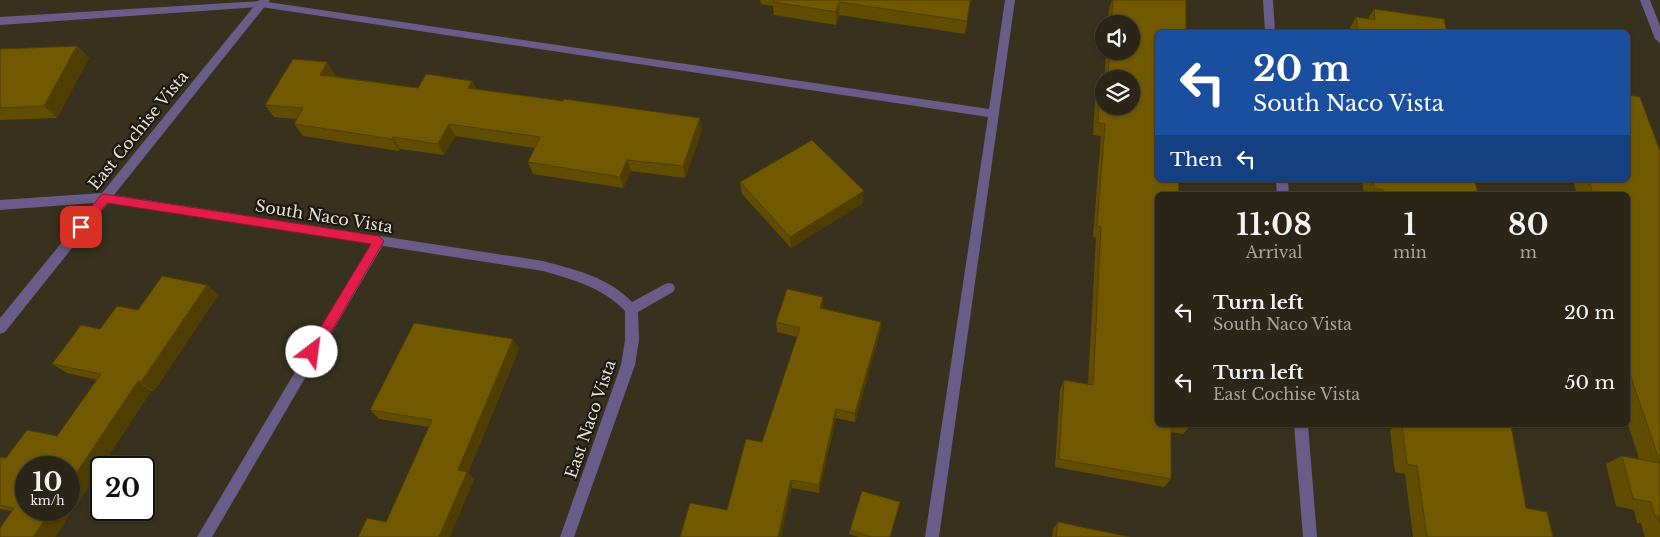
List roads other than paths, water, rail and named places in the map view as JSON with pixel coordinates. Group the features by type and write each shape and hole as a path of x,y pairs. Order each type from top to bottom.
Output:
{"street":[{"path":"932,537 1010,0"},
{"path":"1268,0 1270,30"},
{"path":"1645,0 1660,39"},
{"path":"0,21 263,2 994,114"},
{"name":"East Cochise Vista","path":"0,328 263,2"},
{"name":"South Naco Vista","path":"0,205 104,198 543,266 591,279 618,295 631,309"},
{"path":"204,537 379,241"},
{"path":"631,309 669,288"},
{"name":"East Naco Vista","path":"567,537 628,365 632,340 631,309"},
{"path":"1302,427 1310,537"}]}
